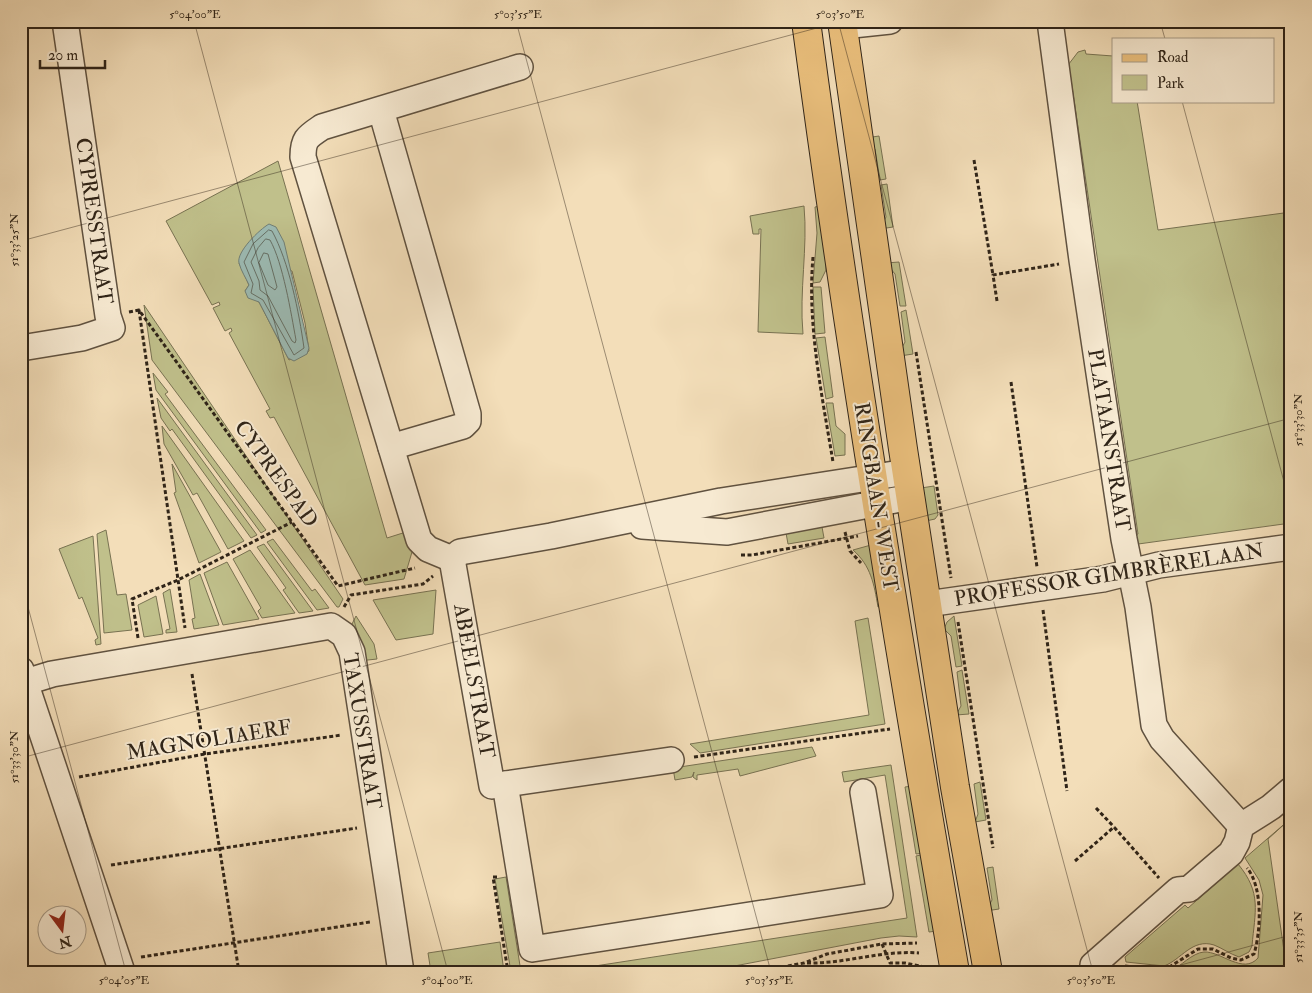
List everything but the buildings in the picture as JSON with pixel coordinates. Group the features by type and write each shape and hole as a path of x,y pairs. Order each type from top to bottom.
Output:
{"main road":[{"name":"RINGBAAN-WEST","path":"806,21 832,216 876,504 943,970"},
{"name":"RINGBAAN-WEST","path":"842,24 955,787 988,972"}],"street":[{"name":"CYPRESSTRAAT","path":"21,348 82,338 112,328 108,316 65,21"},
{"path":"842,24 890,21"},
{"name":"PLATAANSTRAAT","path":"1050,21 1082,260 1156,733 1241,826"},
{"path":"520,67 322,127 309,135 303,144 303,157 419,540 428,549 452,559 460,552 721,501 872,477 909,484"},
{"path":"380,110 468,414 468,420 463,426 391,447"},
{"path":"610,524 727,532 876,504 909,484"},
{"name":"PROFESSOR GIMBRÈRELAAN","path":"927,604 1104,579 1159,565 1291,547"},
{"name":"ABEELSTRAAT","path":"452,559 492,786 671,760"},
{"name":"TAXUSSTRAAT","path":"24,676 52,674 331,626 344,635 352,652 401,972"},
{"path":"24,676 120,966"},
{"path":"505,784 532,950 880,894 863,792"},
{"path":"1093,965 1178,890 1189,889 1231,853 1237,842 1241,826 1271,807 1291,790"}],"path":[{"path":"974,160 997,301"},
{"path":"993,275 1082,260"},
{"path":"108,316 139,310 178,580 240,972"},
{"name":"CYPRESPAD","path":"139,310 338,586 452,559"},
{"path":"916,348 994,854"},
{"path":"141,658 132,599 178,580 292,522"},
{"path":"331,626 351,595 423,584 452,559"},
{"path":"671,760 893,728"},
{"name":"MAGNOLIAERF","path":"59,781 205,754 364,732"},
{"path":"1096,808 1174,894"},
{"path":"88,868 378,825"},
{"path":"1074,861 1114,827"},
{"path":"1093,965 1163,971 1190,953 1206,948 1241,960 1254,954 1259,901 1257,889 1250,872 1231,853"},
{"path":"120,966 235,942 392,919"},
{"path":"756,972 804,963 828,954 882,944 917,943"},
{"path":"882,944 890,963 905,963 943,970"},
{"path":"804,963 829,963 886,953 918,953"}],"green space":[{"path":"1085,50 1086,54 1112,56 1112,102 1137,102 1158,230 1291,212 1291,523 1131,545 1131,536 1138,534 1070,73 1062,73 1078,52"},
{"path":"879,136 886,179 880,180 875,149 867,142 866,138"},
{"path":"278,161 387,538 406,532 412,552 404,579 365,585 274,417 270,418 266,411 270,409 229,333 232,331 231,328 225,331 213,308 220,305 219,302 212,305 166,221","holes":["239,263 292,271 305,323 309,351 289,360 259,302 245,291 249,285"]},
{"path":"887,184 893,227 880,229 886,217 881,185"},
{"path":"825,205 826,270 820,282 813,283 817,233 815,207"},
{"path":"804,206 803,334 758,332 761,229 759,229 759,234 753,234 750,216"},
{"path":"899,262 906,306 900,306 895,274 886,263"},
{"path":"813,287 821,287 825,333 815,334"},
{"path":"144,305 343,599 339,607 337,607 152,360"},
{"path":"906,310 913,354 900,356 900,351 905,342 901,312"},
{"path":"825,337 833,397 826,399 816,338"},
{"path":"153,373 168,392 165,394 266,530 261,533 156,390"},
{"path":"157,398 257,535 251,538 172,429 170,431 161,418"},
{"path":"826,403 833,403 836,426 845,434 845,455 835,456"},
{"path":"162,426 244,541 228,549 197,493 193,495 164,444"},
{"path":"172,464 221,552 199,563 174,493 176,492"},
{"path":"934,486 938,515 935,519 926,521 921,488"},
{"path":"822,527 824,538 788,544 786,533"},
{"path":"106,530 117,595 126,594 132,630 104,633 97,534"},
{"path":"93,536 101,644 96,645 95,640 98,638 82,597 79,599 59,549"},
{"path":"273,539 312,591 315,589 329,608 317,610 267,542"},
{"path":"264,544 313,611 299,613 283,590 286,588 257,547"},
{"path":"871,545 882,606 878,607 868,569 853,550"},
{"path":"250,550 295,613 262,618 258,611 261,608 233,559"},
{"path":"227,562 259,619 223,625 204,573"},
{"path":"200,574 219,625 194,629 192,619 195,618 189,580"},
{"path":"170,589 177,632 166,633 166,630 170,629 163,593"},
{"path":"436,590 433,634 396,640 373,600"},
{"path":"156,596 163,634 144,637 138,605"},
{"path":"356,616 374,644 377,659 359,661 348,632"},
{"path":"954,616 962,666 956,667 951,636 944,629 947,622"},
{"path":"868,618 885,724 700,753 690,744 869,715 855,621"},
{"path":"962,670 969,714 956,715 961,706 957,672"},
{"path":"812,747 816,756 740,776 738,769 697,775 697,780 693,777 694,772 692,777 675,780 673,768"},
{"path":"891,765 917,937 881,938 703,972 556,972 907,918 885,775 844,782 842,772"},
{"path":"980,782 986,820 975,822 978,814 974,784"},
{"path":"912,786 924,853 916,854 905,787"},
{"path":"1289,820 1268,839 1287,972 1170,972 1191,957 1204,952 1246,964 1252,963 1258,958 1263,895 1259,880 1245,858"},
{"path":"925,854 937,931 929,932 916,856"},
{"path":"1238,864 1246,874 1254,893 1255,912 1252,946 1249,952 1239,957 1214,945 1199,944 1164,966 1126,962 1125,957 1185,905 1188,908"},
{"path":"993,867 999,909 986,911 992,900 987,868"},
{"path":"506,877 521,972 511,972 495,879"},
{"path":"500,942 504,972 431,972 428,953"}],"water":[{"path":"269,224 276,227 284,242 309,348 307,354 294,361 288,358 259,302 248,298 245,291 249,285 239,263 239,258 245,247"}]}
